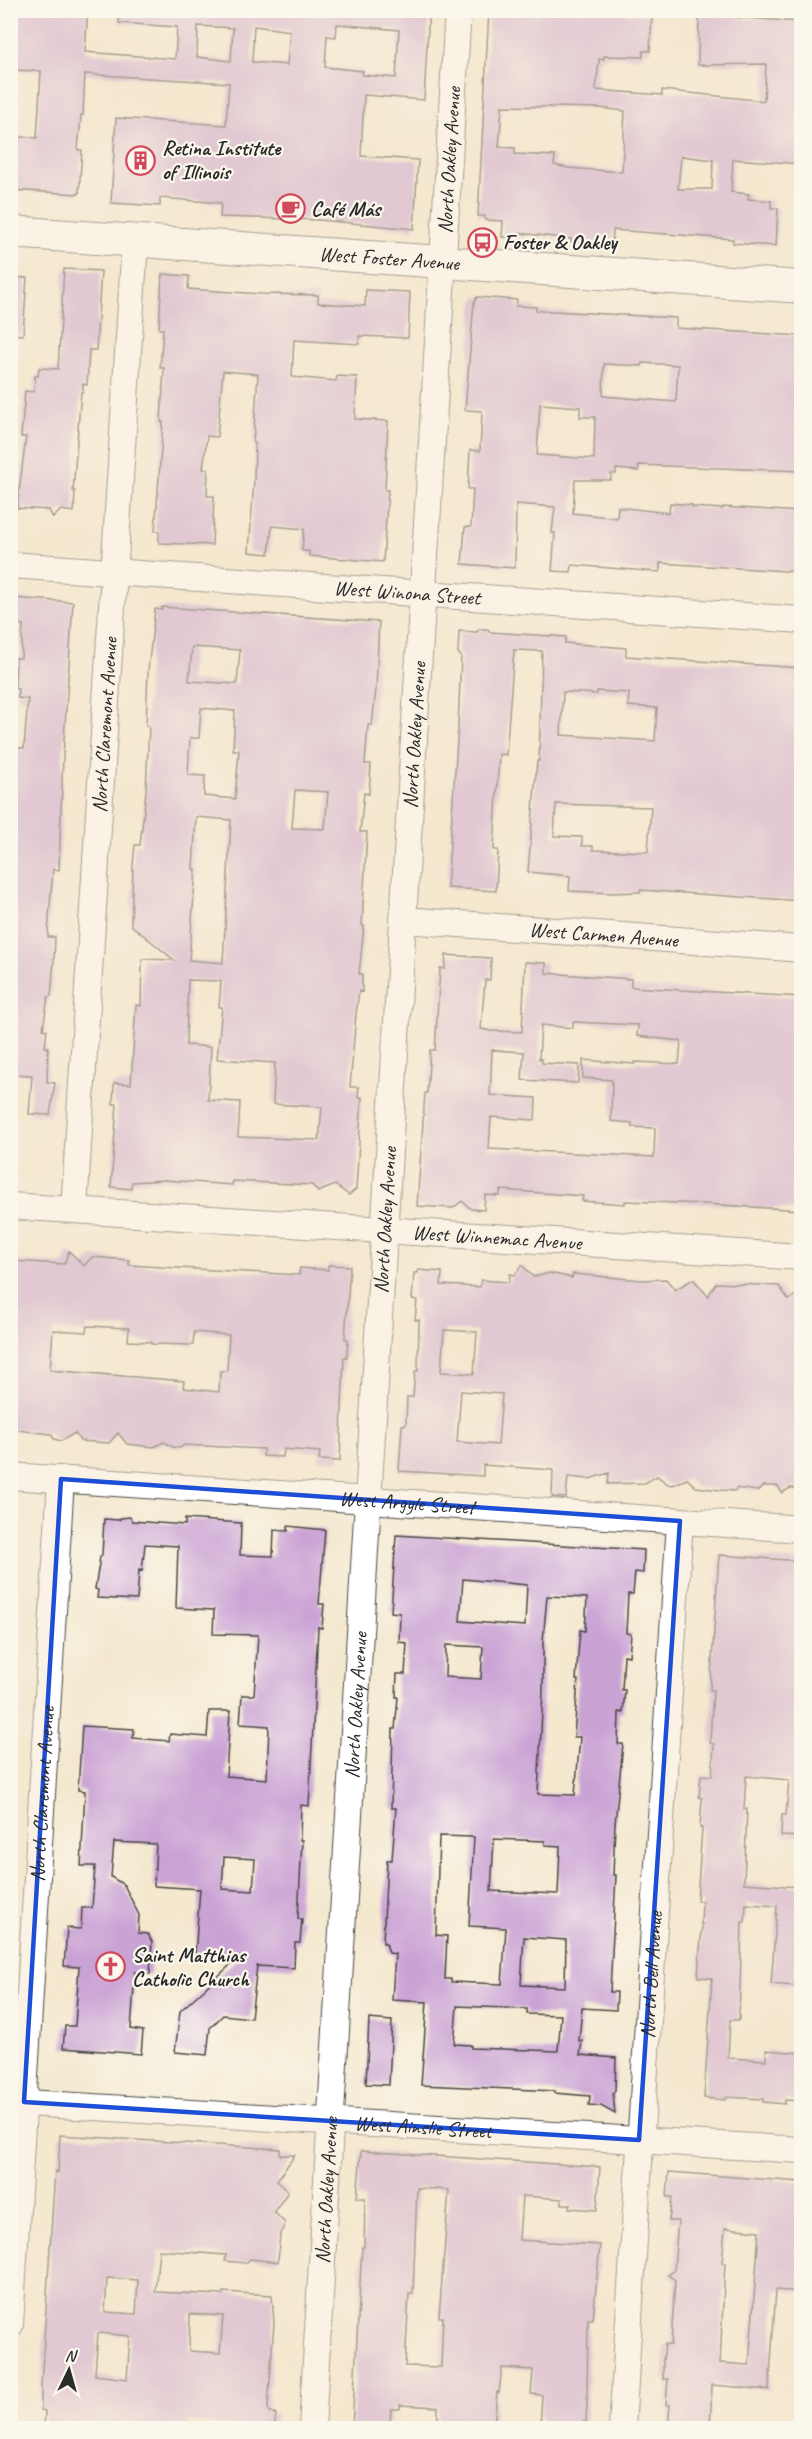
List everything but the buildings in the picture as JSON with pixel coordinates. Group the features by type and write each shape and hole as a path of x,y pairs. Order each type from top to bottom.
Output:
{"main road":[{"name":"West Foster Avenue","path":"10,232 801,286"}],"street":[{"name":"North Oakley Avenue","path":"312,2428 458,10"},
{"name":"North Claremont Avenue","path":"74,1210 135,241"},
{"name":"West Winona Street","path":"10,565 801,620"},
{"name":"West Carmen Avenue","path":"404,921 801,949"},
{"name":"West Winnemac Avenue","path":"10,1206 801,1257"},
{"name":"West Argyle Street","path":"10,1476 801,1529"},
{"name":"North Claremont Avenue","path":"10,2325 17,2102 61,1479"},
{"name":"North Bell Avenue","path":"622,2428 680,1521"},
{"name":"West Ainslie Street","path":"17,2102 801,2150"}],"highlighted area":[{"path":"61,1479 680,1521 639,2140 24,2102"}],"place":[{"name":"Retina Institute of Illinois","path":"141,160"},
{"name":"Café Más","path":"290,209"},
{"name":"Foster & Oakley","path":"482,242"},
{"name":"Saint Matthias Catholic Church","path":"111,1967"}]}
